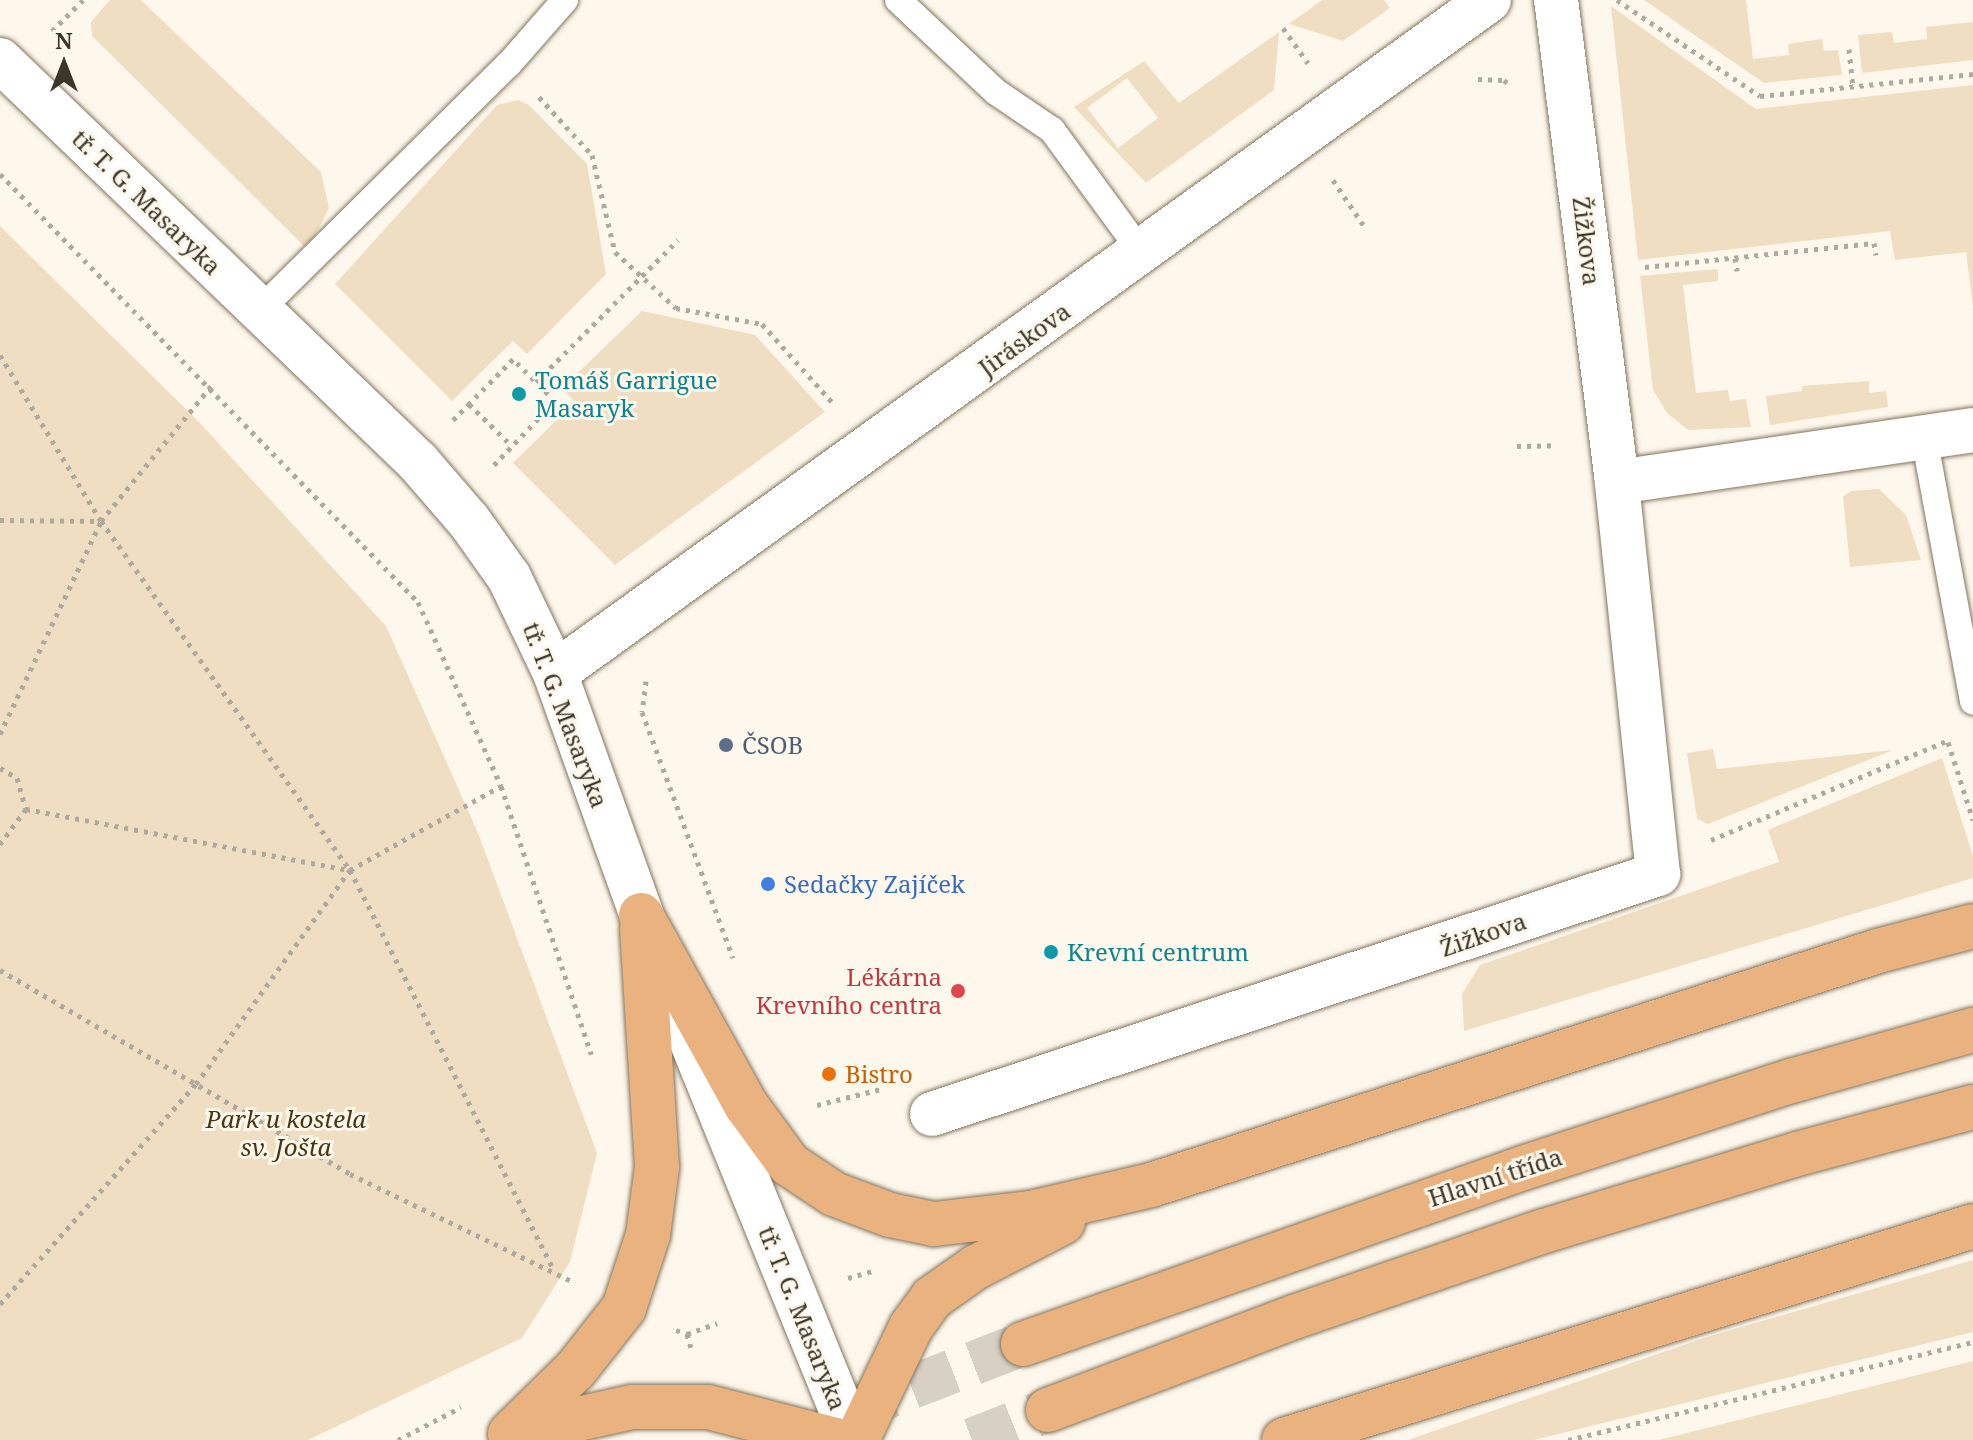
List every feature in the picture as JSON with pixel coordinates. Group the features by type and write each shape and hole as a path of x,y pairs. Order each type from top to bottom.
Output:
{"main road":[{"path":"641,915 746,1105 789,1164 834,1194 890,1215 934,1224 1031,1213 1151,1185 1878,951 1973,926"},
{"path":"504,1436 576,1369 624,1308 648,1235 657,1167 641,915"},
{"name":"Hlavní třída","path":"1023,1344 1523,1168 1791,1081 1973,1030"},
{"path":"1048,1410 1294,1317 1544,1231 1797,1154 1973,1107"},
{"path":"855,1440 911,1327 932,1298 1030,1236 1151,1185"},
{"path":"1284,1440 1973,1226"},
{"path":"504,1436 632,1407 708,1407 836,1440"}],"street":[{"name":"Žižkova","path":"932,1114 1658,874 1617,482 1556,0"},
{"name":"Jiráskova","path":"555,673 1142,253 1472,5"},
{"name":"tř. T. G. Masaryka","path":"0,60 418,462 469,521 509,577 555,673 641,915 855,1440"},
{"path":"1617,482 1973,430"}],"lane":[{"path":"259,311 509,64 565,0"},
{"path":"898,0 996,92 1052,130 1142,253"},
{"path":"1924,437 1973,701"}],"path":[{"path":"1617,0 1760,96 1973,74"},
{"path":"38,23 60,45"},
{"path":"1283,28 1302,56"},
{"path":"1849,49 1853,87"},
{"path":"509,64 592,155 615,252 676,308 762,324 835,406"},
{"path":"1473,79 1485,70"},
{"path":"1321,188 1346,170"},
{"path":"0,174 212,385 418,602 501,786 596,1070"},
{"path":"1333,179 1364,226"},
{"path":"536,382 678,240"},
{"path":"1659,266 1874,243 1876,255"},
{"path":"1735,258 1737,271"},
{"path":"0,355 101,521 350,870 554,1271"},
{"path":"487,471 512,446 555,401 513,359 469,404 512,446"},
{"path":"0,734 101,521 212,385"},
{"path":"1517,446 1562,445"},
{"path":"0,520 101,521"},
{"path":"654,674 644,683 642,712 736,965"},
{"path":"1947,741 1973,820"},
{"path":"0,768 17,778 26,809"},
{"path":"0,1304 196,1084 350,870 501,786"},
{"path":"26,809 350,870"},
{"path":"0,844 26,809"},
{"path":"0,970 350,1174 582,1286"},
{"path":"663,1325 687,1334 717,1323"},
{"path":"1568,1440 1973,1342"}],"green space":[{"path":"110,0 141,0 321,172 329,208 308,250 92,36 91,22"},
{"path":"1322,0 1384,0 1390,8 1343,41 1289,24"},
{"path":"1644,0 1746,0 1753,59 1789,55 1788,44 1822,39 1824,51 1838,50 1842,75 1764,83"},
{"path":"1611,6 1756,109 1973,85 1973,306 1966,252 1895,260 1890,231 1638,260"},
{"path":"1973,22 1973,60 1862,73 1858,35 1892,32 1894,43 1927,39 1926,27"},
{"path":"1279,32 1274,90 1146,183 1074,107 1144,61 1179,103","holes":["1127,78 1158,118 1118,148 1087,108"]},
{"path":"518,100 529,105 587,164 606,274 527,354 513,341 452,401 335,284 497,105"},
{"name":"Park u kostela sv. Jošta","path":"0,226 199,422 386,626 478,833 597,1153 570,1262 522,1338 308,1440 0,1440"},
{"path":"1718,269 1718,281 1683,285 1696,393 1728,390 1730,401 1746,399 1751,427 1688,430 1667,413 1653,390 1640,276"},
{"path":"642,311 755,335 825,412 615,565 513,463 575,402 562,388"},
{"path":"1869,381 1869,393 1886,391 1888,407 1770,425 1766,396 1802,391 1802,386"},
{"path":"1879,489 1906,515 1921,560 1850,567 1843,497 1851,491"},
{"path":"1713,749 1717,769 1893,750 1708,824 1697,819 1687,753"},
{"path":"1942,758 1973,856 1973,878 1464,1031 1462,994 1480,965 1779,862 1768,830"},
{"path":"1973,1260 1973,1332 1534,1440 1408,1440 1707,1337"},
{"path":"1973,1361 1973,1440 1659,1440"}],"tunnel":[{"path":"850,1411 1023,1344"},
{"path":"972,1440 1048,1410"}],"place":[{"name":"Tomáš Garrigue Masaryk","path":"519,394"},
{"name":"ČSOB","path":"726,745"},
{"name":"Sedačky Zajíček","path":"768,884"},
{"name":"Krevní centrum","path":"1051,952"},
{"name":"Lékárna Krevního centra","path":"958,991"},
{"name":"Bistro","path":"829,1074"}]}
